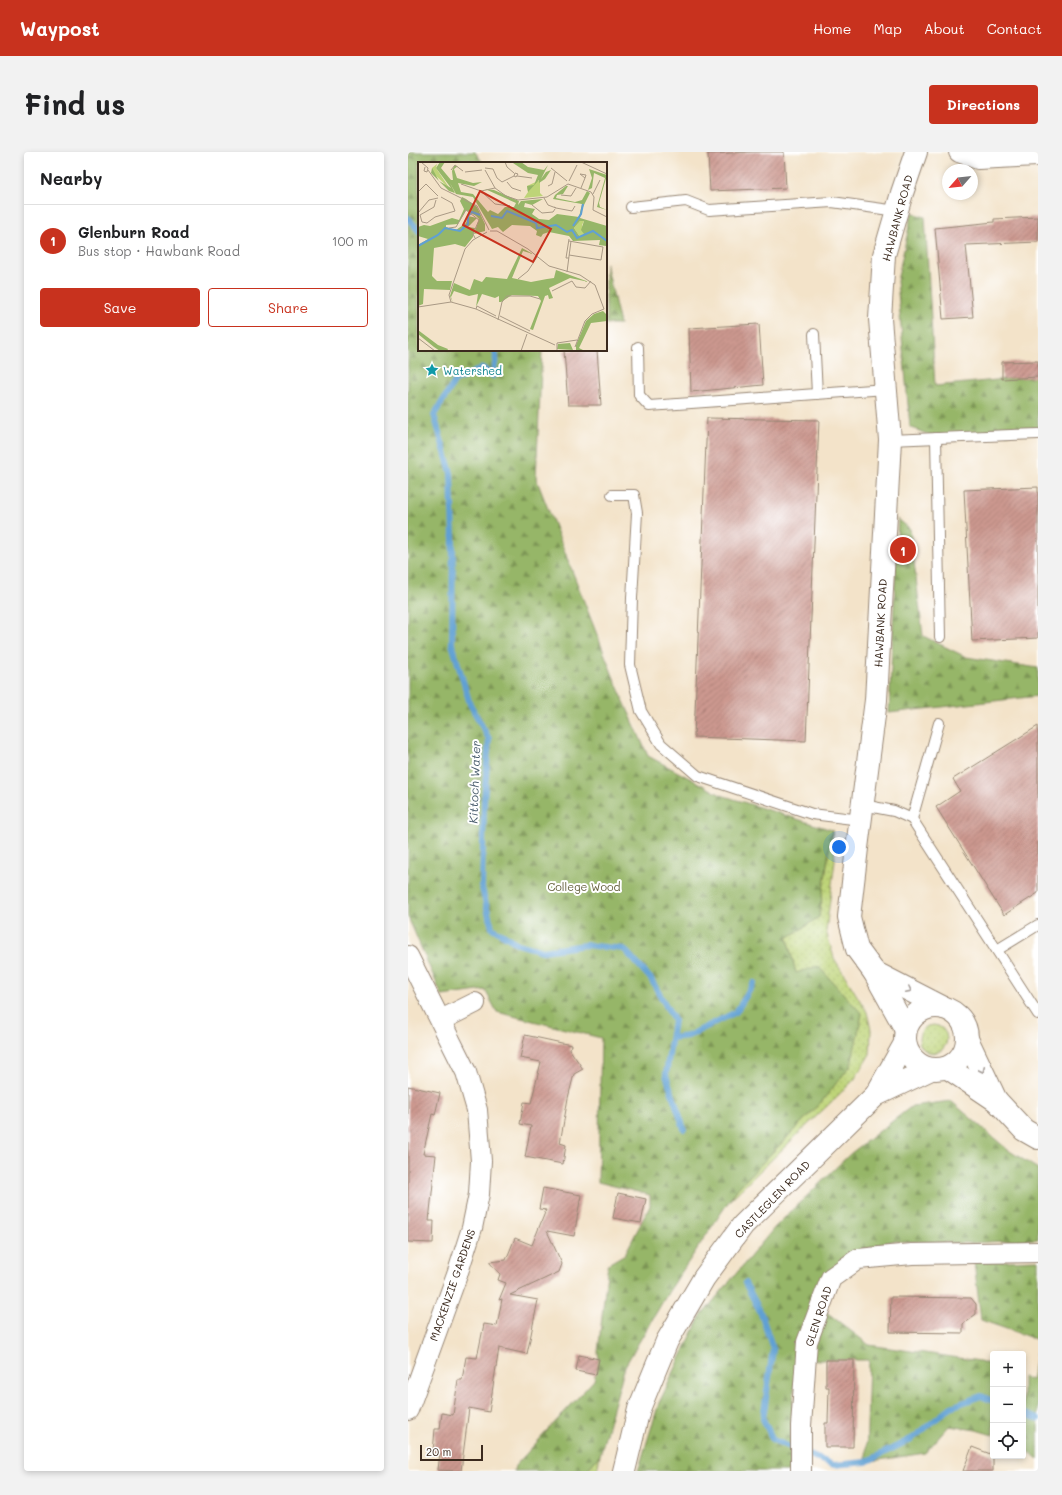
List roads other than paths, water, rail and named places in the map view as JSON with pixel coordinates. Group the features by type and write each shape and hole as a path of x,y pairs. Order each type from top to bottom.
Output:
{"street":[{"name":"HAWBANK ROAD","path":"905,1036 874,972 857,949 849,917 876,700 890,440 880,320 884,255 916,152"},
{"path":"959,152 978,159 1038,156"},
{"name":"MACKENZIE GARDENS","path":"408,956 466,1072 477,1110 481,1161 479,1194 472,1228 457,1275 408,1410"},
{"name":"HAWBANK ROAD","path":"874,972 944,1008"},
{"path":"441,1020 475,1002"},
{"path":"997,1101 939,1069 913,1061 905,1036 914,1015 928,1007 944,1008 956,1014 965,1025 967,1039 997,1101 1024,1130 1038,1138"},
{"name":"CASTLEGLEN ROAD","path":"624,1471 639,1409 647,1388 667,1341 704,1278 743,1225 876,1095 905,1036"},
{"path":"939,1069 962,1056 967,1039"},
{"name":"CASTLEGLEN ROAD","path":"876,1095 939,1069"},
{"name":"GLEN ROAD","path":"801,1471 801,1426 807,1342 831,1278 858,1259 912,1254 1038,1252"}],"lane":[{"path":"631,207 686,201 709,210 832,202 897,211"},
{"path":"814,334 817,394"},
{"path":"638,347 639,395 649,406 886,390"},
{"path":"890,440 1038,434"},
{"path":"936,438 940,637"},
{"path":"612,495 634,495 637,513 630,665 641,711 660,744 698,776 812,814 894,811 912,819 1038,1014"},
{"path":"912,819 939,723"},
{"path":"997,950 1038,925"}],"waterway":[{"name":"Kittoch Water","path":"408,218 418,230"},
{"name":"Kittoch Water","path":"495,351 496,357 493,376 483,368 455,381 434,415 451,473 453,538 452,644 470,704 489,739 484,801 482,888 492,928 518,944 543,951 585,945 624,949 651,979 674,1020 666,1075 684,1129"},
{"path":"672,1038 688,1036 736,1012 754,983"},
{"name":"Kittoch Water","path":"745,1283 760,1311 773,1349 763,1419 773,1440 834,1465 866,1462 913,1438 951,1407 981,1396 990,1400"},
{"name":"Kittoch Water","path":"1026,1414 1038,1419"}],"place":[{"name":"Watershed","path":"432,370"},
{"name":"Glenburn Road","path":"903,550"}],"park label":[{"name":"College Wood","path":"584,886"}]}
